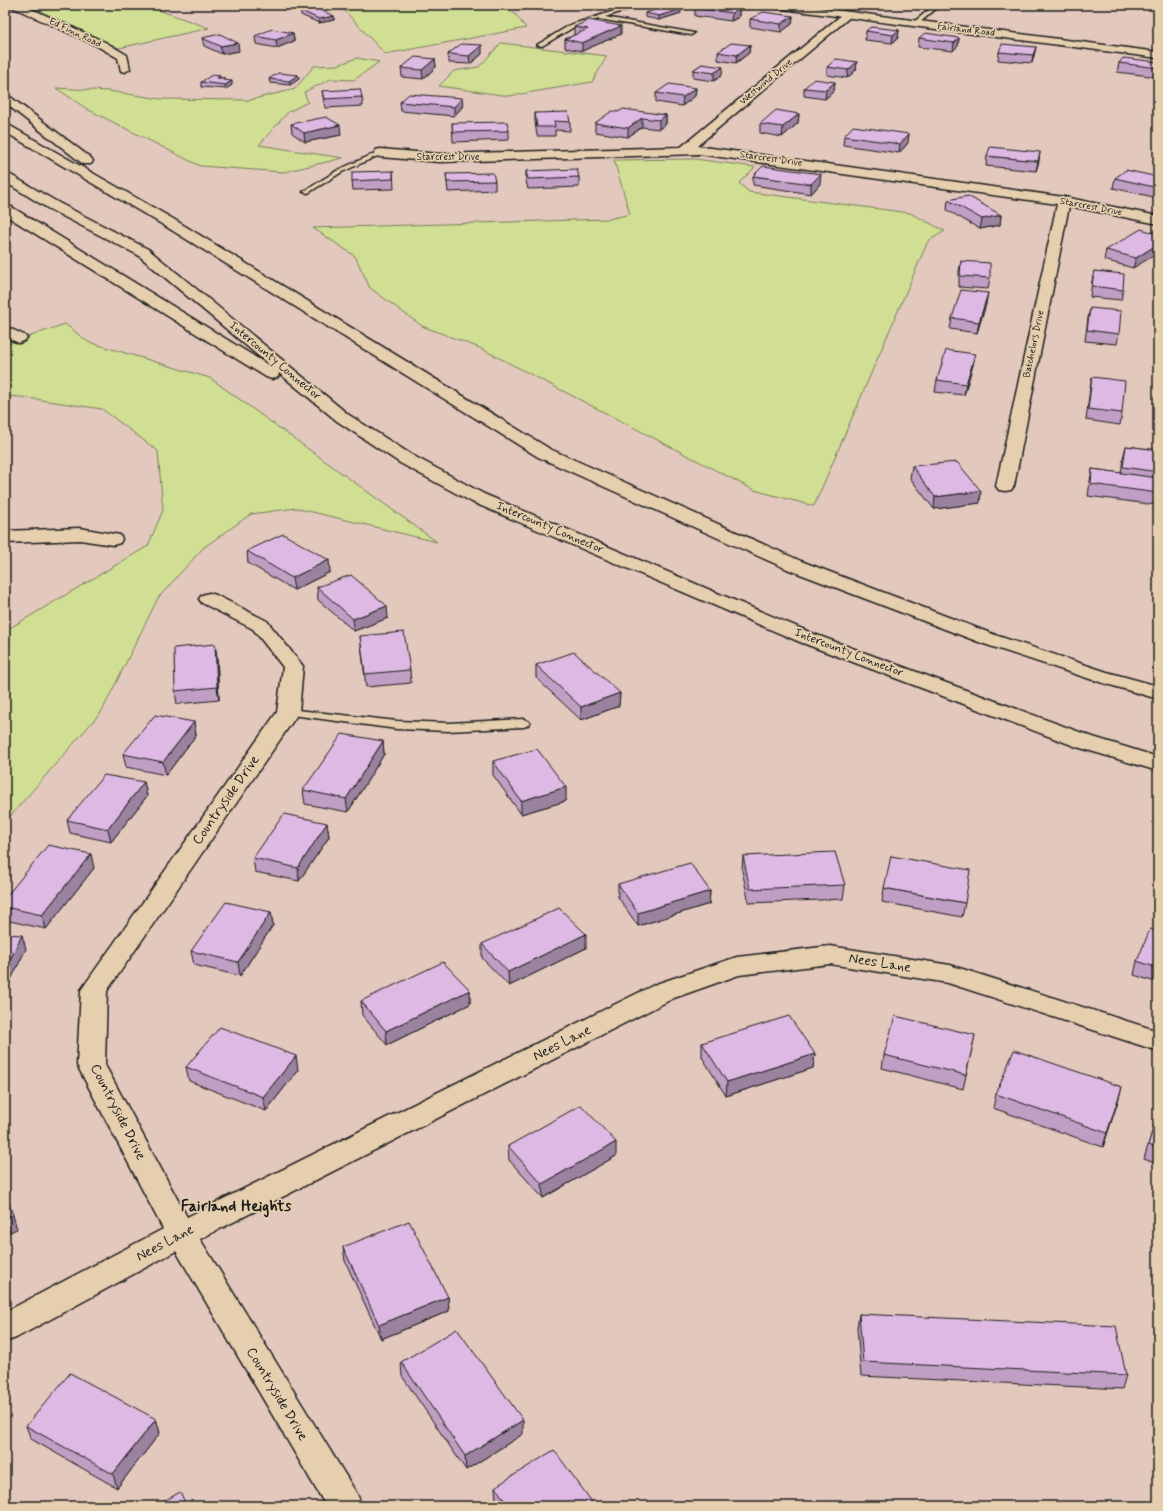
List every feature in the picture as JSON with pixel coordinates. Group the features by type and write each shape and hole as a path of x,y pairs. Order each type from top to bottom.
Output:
{"main road":[{"name":"Ed Finn Road","path":"15,5 101,44 124,57 125,69"},
{"name":"Fairland Road","path":"775,5 812,7 847,15 1158,55"},
{"name":"Westwind Drive","path":"685,150 847,15"},
{"path":"5,98 170,223"},
{"path":"5,127 170,223 544,454 794,565 991,640 1100,676 1158,693"},
{"name":"Starcrest Drive","path":"380,153 440,158 685,150 760,158 1064,201 1158,220"},
{"name":"Intercounty Connector","path":"5,177 54,206 143,252 343,418 406,459 478,498 807,638 1085,742 1158,764"},
{"name":"Batchelors Drive","path":"1005,486 1064,201"},
{"path":"5,209 343,418"},
{"path":"5,331 19,338"},
{"path":"5,537 80,534 113,539"},
{"name":"Countryside Drive","path":"209,599 260,625 292,666 288,712 94,990 91,1065 181,1234 345,1506"},
{"name":"Nees Lane","path":"5,1328 181,1234 665,991 737,966 830,955 950,974 1158,1041"}],"lane":[{"path":"540,45 572,26 638,5"},
{"path":"915,24 936,6 927,5"},
{"path":"597,18 691,33"},
{"path":"306,192 340,171 380,153"},
{"path":"288,712 397,725 449,727 524,723"}],"green space":[{"path":"27,5 144,5 209,28 119,48"},
{"path":"320,5 498,5 515,14 526,28 385,54 345,11"},
{"path":"501,43 607,56 592,82 509,96 439,86 454,71 479,67"},
{"path":"357,58 379,62 354,80 331,79 304,92 308,102 288,112 259,145 343,158 284,172 200,166 87,109 56,88 108,91 161,99 250,100 295,89 314,66 338,65"},
{"path":"695,159 755,167 739,183 749,192 910,213 945,231 928,241 814,506 754,490 480,348 422,326 370,288 355,256 313,228 609,219 630,214 614,160"},
{"path":"65,324 88,342 210,378 437,542 296,508 251,514 203,548 158,598 102,711 5,822 5,631 148,546 163,510 158,451 102,409 5,396 5,345"}],"building":[{"path":"701,5 739,9 732,13 695,8"},
{"path":"667,6 681,9 659,16 645,13"},
{"path":"315,8 334,16 319,19 301,11"},
{"path":"763,12 793,16 781,24 750,19"},
{"path":"589,20 621,26 582,43 565,39 588,29 574,27"},
{"path":"871,27 899,30 893,35 866,31"},
{"path":"272,29 293,33 276,40 255,36"},
{"path":"925,33 959,38 954,43 919,38"},
{"path":"220,34 238,43 220,46 202,38"},
{"path":"731,43 750,45 737,55 718,52"},
{"path":"461,44 482,45 469,56 448,54"},
{"path":"1002,44 1036,47 1033,55 999,52"},
{"path":"415,57 435,59 422,70 401,68"},
{"path":"1123,58 1158,62 1158,68 1119,63"},
{"path":"836,59 857,62 848,70 827,67"},
{"path":"702,64 723,67 714,73 693,70"},
{"path":"278,73 298,75 289,81 269,79"},
{"path":"212,75 220,76 217,78 225,78 223,80 232,81 225,85 201,82"},
{"path":"814,79 835,82 826,90 804,88"},
{"path":"669,84 696,88 683,97 656,93"},
{"path":"360,89 362,97 324,99 322,91"},
{"path":"409,94 462,98 454,107 400,102"},
{"path":"623,109 666,115 659,120 642,118 628,128 595,123 612,111 618,112"},
{"path":"776,110 799,114 783,127 760,124"},
{"path":"568,112 570,122 554,121 555,127 537,127 535,113"},
{"path":"326,117 340,125 304,133 291,124"},
{"path":"507,122 509,131 453,132 452,123"},
{"path":"853,126 909,134 900,144 844,136"},
{"path":"990,147 1040,152 1038,161 987,156"},
{"path":"763,166 821,174 811,184 753,176"},
{"path":"577,169 579,177 528,179 526,171"},
{"path":"1126,170 1158,177 1158,188 1115,178"},
{"path":"393,171 393,179 352,181 352,172"},
{"path":"493,173 495,181 447,182 446,174"},
{"path":"968,196 1001,215 982,219 948,200"},
{"path":"1141,229 1158,234 1158,244 1136,258 1106,250"},
{"path":"961,261 990,263 990,278 960,276"},
{"path":"1094,271 1124,274 1123,290 1092,286"},
{"path":"961,290 988,293 979,322 952,318"},
{"path":"1090,308 1121,311 1119,334 1087,330"},
{"path":"946,350 975,354 966,384 937,380"},
{"path":"1092,377 1125,381 1122,413 1088,409"},
{"path":"1126,446 1158,450 1158,472 1123,467"},
{"path":"957,462 981,491 935,497 912,466"},
{"path":"1092,469 1158,478 1158,493 1091,484"},
{"path":"283,534 329,560 292,578 247,551"},
{"path":"351,575 387,606 353,619 317,587"},
{"path":"404,632 410,670 365,674 360,636"},
{"path":"215,644 217,687 175,691 174,648"},
{"path":"574,652 620,693 581,707 536,665"},
{"path":"155,715 194,722 163,762 123,754"},
{"path":"342,734 383,741 346,799 303,790"},
{"path":"537,749 566,787 521,801 493,761"},
{"path":"104,775 144,782 108,829 67,820"},
{"path":"284,814 327,823 298,868 253,858"},
{"path":"48,845 91,854 42,915 5,907 5,898"},
{"path":"835,852 845,885 750,889 743,856"},
{"path":"891,856 970,870 965,903 884,888"},
{"path":"690,863 710,891 638,913 618,884"},
{"path":"226,902 271,912 238,962 191,951"},
{"path":"559,908 586,934 508,972 482,944"},
{"path":"1150,929 1158,931 1158,968 1137,961"},
{"path":"5,934 22,935 5,970"},
{"path":"443,962 470,990 386,1031 361,1001"},
{"path":"789,1016 815,1054 727,1082 702,1043"},
{"path":"895,1016 975,1035 966,1075 884,1055"},
{"path":"220,1027 296,1056 263,1097 186,1067"},
{"path":"1014,1050 1122,1087 1107,1133 996,1094"},
{"path":"581,1105 616,1142 542,1184 508,1146"},
{"path":"1158,1112 1158,1148 1148,1145"},
{"path":"5,1193 13,1215 5,1218"},
{"path":"409,1221 448,1297 379,1325 343,1247"},
{"path":"859,1314 1116,1326 1126,1375 863,1362"},
{"path":"457,1329 523,1420 465,1456 401,1362"},
{"path":"70,1373 156,1419 113,1474 26,1426"},
{"path":"554,1450 595,1506 509,1506 495,1487"},
{"path":"180,1492 187,1506 156,1506"}],"district":[{"name":"Fairland Heights","path":"236,1206"}]}
